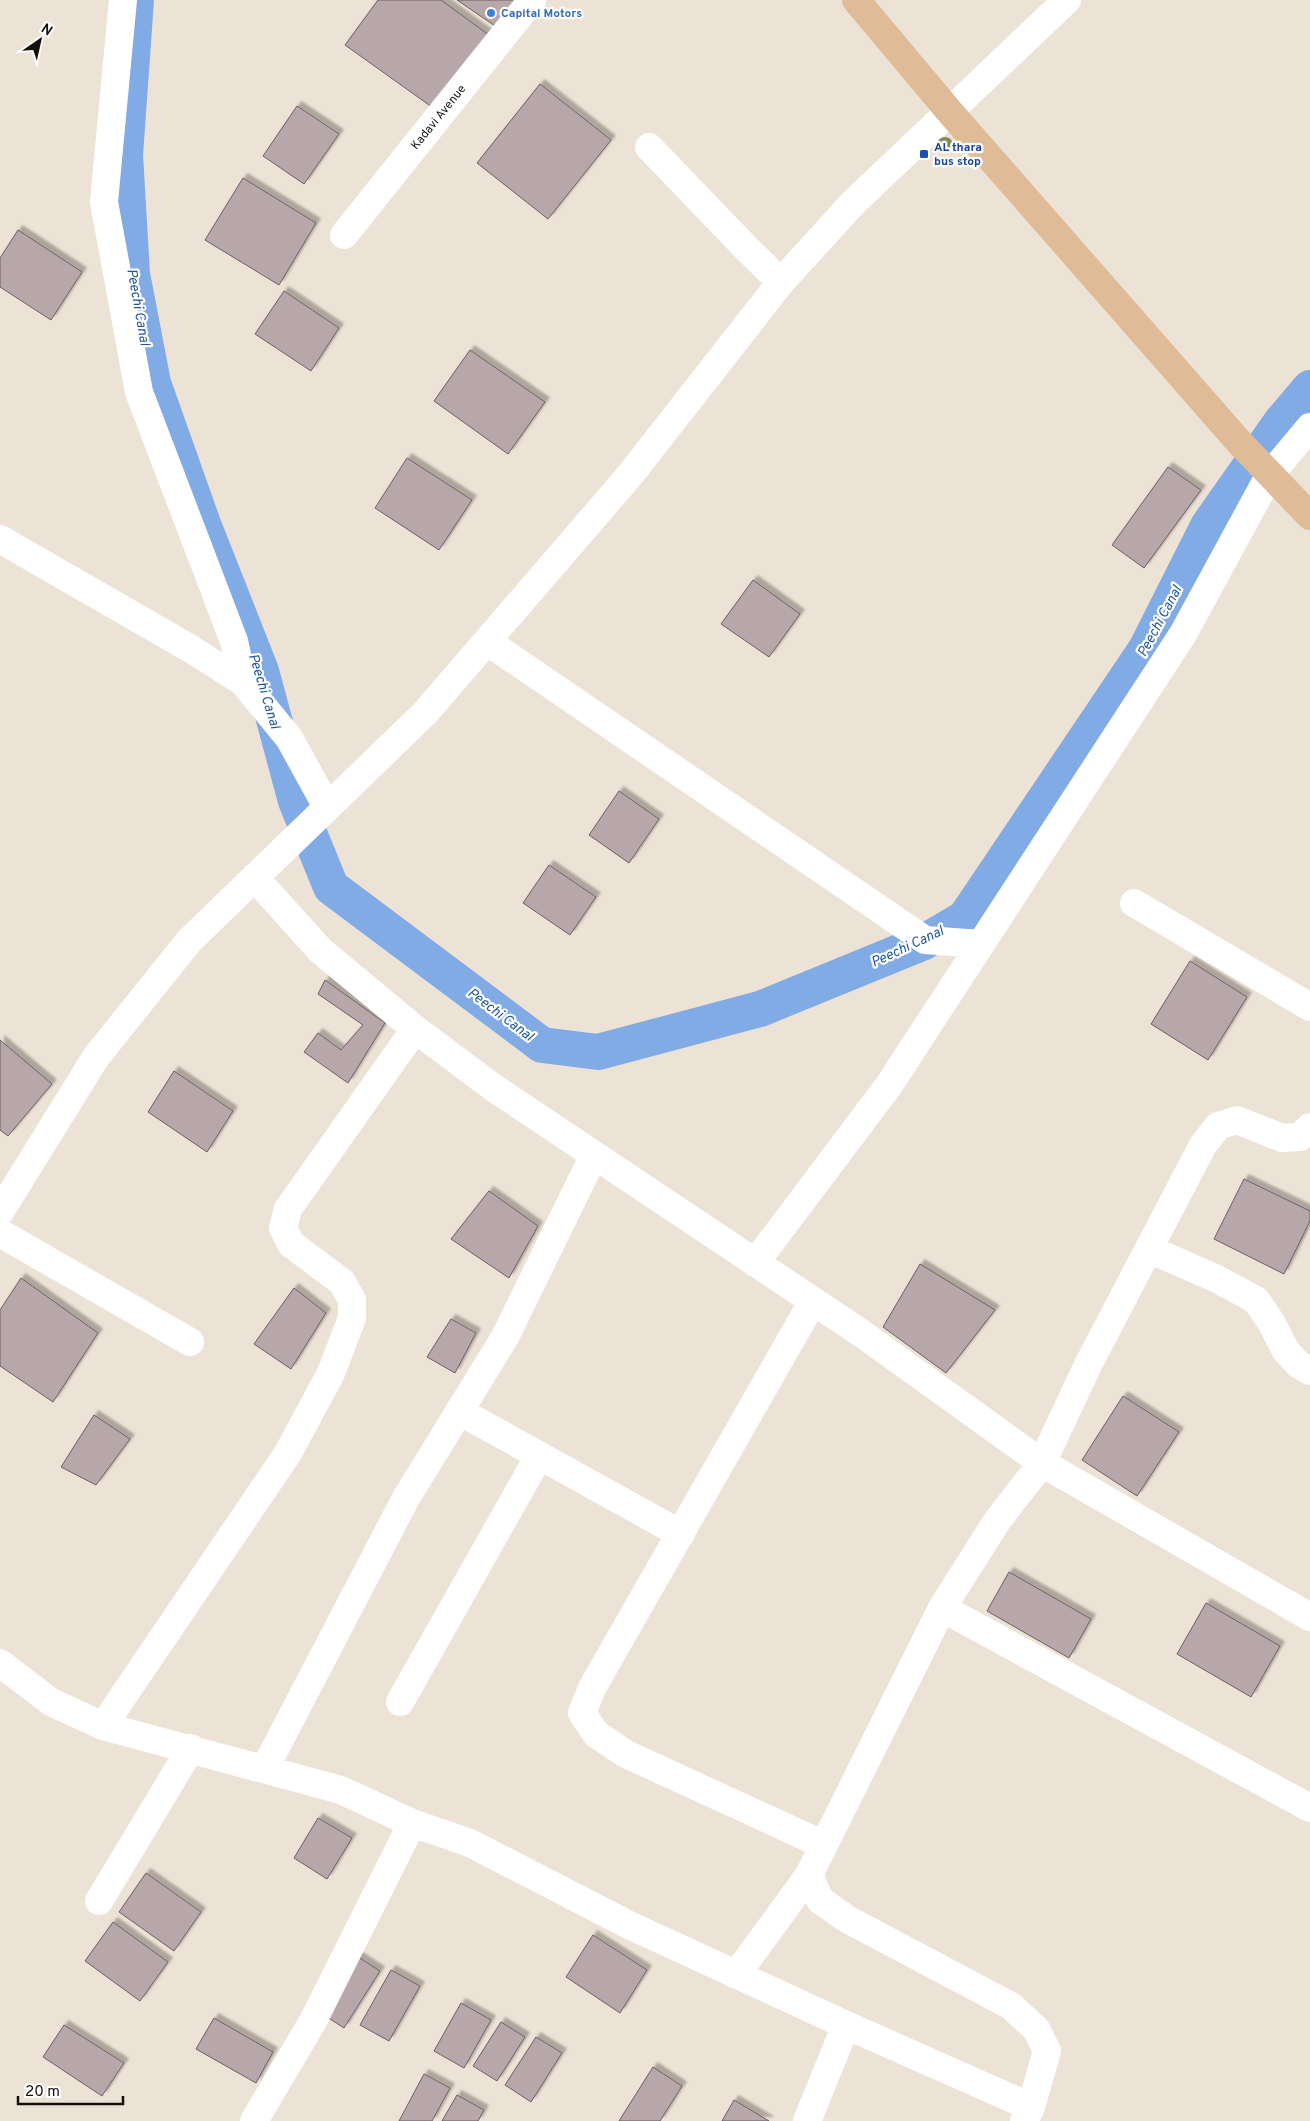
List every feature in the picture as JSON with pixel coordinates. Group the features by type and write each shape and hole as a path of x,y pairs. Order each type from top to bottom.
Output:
{"main road":[{"path":"856,0 949,111 1239,442 1310,516"}],"street":[{"path":"123,0 104,202 139,392 234,642 243,682"},
{"name":"Kadavi Avenue","path":"344,235 532,0"},
{"path":"0,1212 96,1056 190,942 425,713 630,475 781,282 853,203 1067,0"},
{"path":"649,147 746,249 781,282"},
{"path":"755,1263 889,1084 1183,634 1265,471 1310,427"},
{"path":"0,539 191,649 243,682 289,738 325,809"},
{"path":"488,642 925,940 982,944"},
{"path":"255,878 320,950 414,1029 494,1088 813,1301 1042,1462 1310,1617"},
{"path":"1134,902 1310,1007"},
{"path":"103,1726 288,1453 331,1372 352,1318 352,1300 342,1282 291,1244 283,1228 288,1209 414,1029"},
{"path":"736,1975 809,1875 942,1608 997,1521 1042,1462 1088,1365 1203,1145 1218,1126 1237,1120 1282,1138 1300,1137 1310,1127"},
{"path":"265,1768 406,1498 505,1337 594,1155"},
{"path":"0,1233 190,1342"},
{"path":"1149,1249 1215,1278 1256,1300 1271,1322 1286,1351 1299,1365 1310,1371"},
{"path":"813,1301 592,1688 582,1713 596,1734 626,1754 824,1845"},
{"path":"458,1411 681,1534"},
{"path":"400,1702 540,1456"},
{"path":"942,1608 1310,1808"},
{"path":"0,1664 50,1702 103,1726 191,1748 341,1790 412,1823 470,1843 627,1924 846,2025 1028,2114 1047,2051 1036,2029 1012,2006 847,1919 820,1900 809,1875"},
{"path":"99,1901 191,1748"},
{"path":"254,2121 314,2021 412,1823"},
{"path":"808,2121 846,2025"}],"building":[{"path":"378,0 441,0 489,35 436,110 345,45"},
{"name":"Capital Motors","path":"457,0 516,0 495,26"},
{"path":"540,84 611,140 548,219 477,163"},
{"path":"297,106 339,134 304,184 263,156"},
{"path":"243,178 316,223 279,285 205,240"},
{"path":"18,230 82,272 51,320 0,287 0,258"},
{"path":"284,291 339,328 311,371 255,334"},
{"path":"470,350 545,402 508,454 434,401"},
{"path":"407,458 472,500 439,550 375,508"},
{"path":"1168,467 1201,490 1144,568 1112,545"},
{"path":"753,580 800,614 769,657 721,624"},
{"path":"619,791 659,819 629,863 589,835"},
{"path":"549,865 596,897 570,935 523,903"},
{"path":"1190,961 1247,997 1208,1060 1151,1024"},
{"path":"325,980 385,1023 348,1083 304,1052 318,1033 341,1050 363,1025 318,994"},
{"path":"0,1040 52,1084 8,1136 0,1130"},
{"path":"174,1071 233,1111 207,1152 148,1112"},
{"path":"1244,1179 1310,1211 1310,1221 1284,1274 1214,1239"},
{"path":"489,1191 538,1226 509,1278 451,1239"},
{"path":"920,1264 995,1310 946,1373 883,1327"},
{"path":"21,1278 98,1333 53,1402 0,1366 0,1310"},
{"path":"294,1288 326,1313 291,1369 254,1344"},
{"path":"451,1319 476,1333 455,1373 427,1357"},
{"path":"1123,1396 1179,1432 1137,1496 1082,1460"},
{"path":"94,1415 130,1439 96,1485 61,1467"},
{"path":"1009,1572 1091,1619 1069,1658 987,1611"},
{"path":"1206,1603 1280,1646 1251,1697 1177,1654"},
{"path":"318,1818 352,1838 327,1879 294,1858"},
{"path":"146,1873 201,1912 174,1951 119,1912"},
{"path":"113,1922 168,1962 140,2001 85,1961"},
{"path":"593,1935 647,1970 620,2013 566,1977"},
{"path":"349,1951 380,1971 344,2028 313,2008"},
{"path":"391,1970 420,1986 389,2041 360,2025"},
{"path":"461,2003 491,2020 464,2068 434,2051"},
{"path":"214,2018 273,2052 256,2083 196,2049"},
{"path":"501,2022 525,2037 497,2081 473,2066"},
{"path":"64,2025 124,2063 102,2096 43,2057"},
{"path":"536,2037 562,2053 531,2102 505,2085"},
{"path":"653,2067 682,2086 660,2121 619,2121"},
{"path":"424,2074 450,2088 432,2121 399,2121"},
{"path":"457,2095 484,2110 478,2121 442,2121"},
{"path":"734,2100 769,2121 722,2121"}],"waterway":[{"name":"Peechi Canal","path":"136,0 125,155 132,274 153,383 203,524 261,671 296,801 331,887 542,1045 598,1052 760,1009 924,942 965,918 1146,649 1208,526 1281,422 1310,388"}],"place":[{"name":"Capital Motors","path":"491,13"},
{"name":"AL thara bus stop","path":"924,154"}]}
